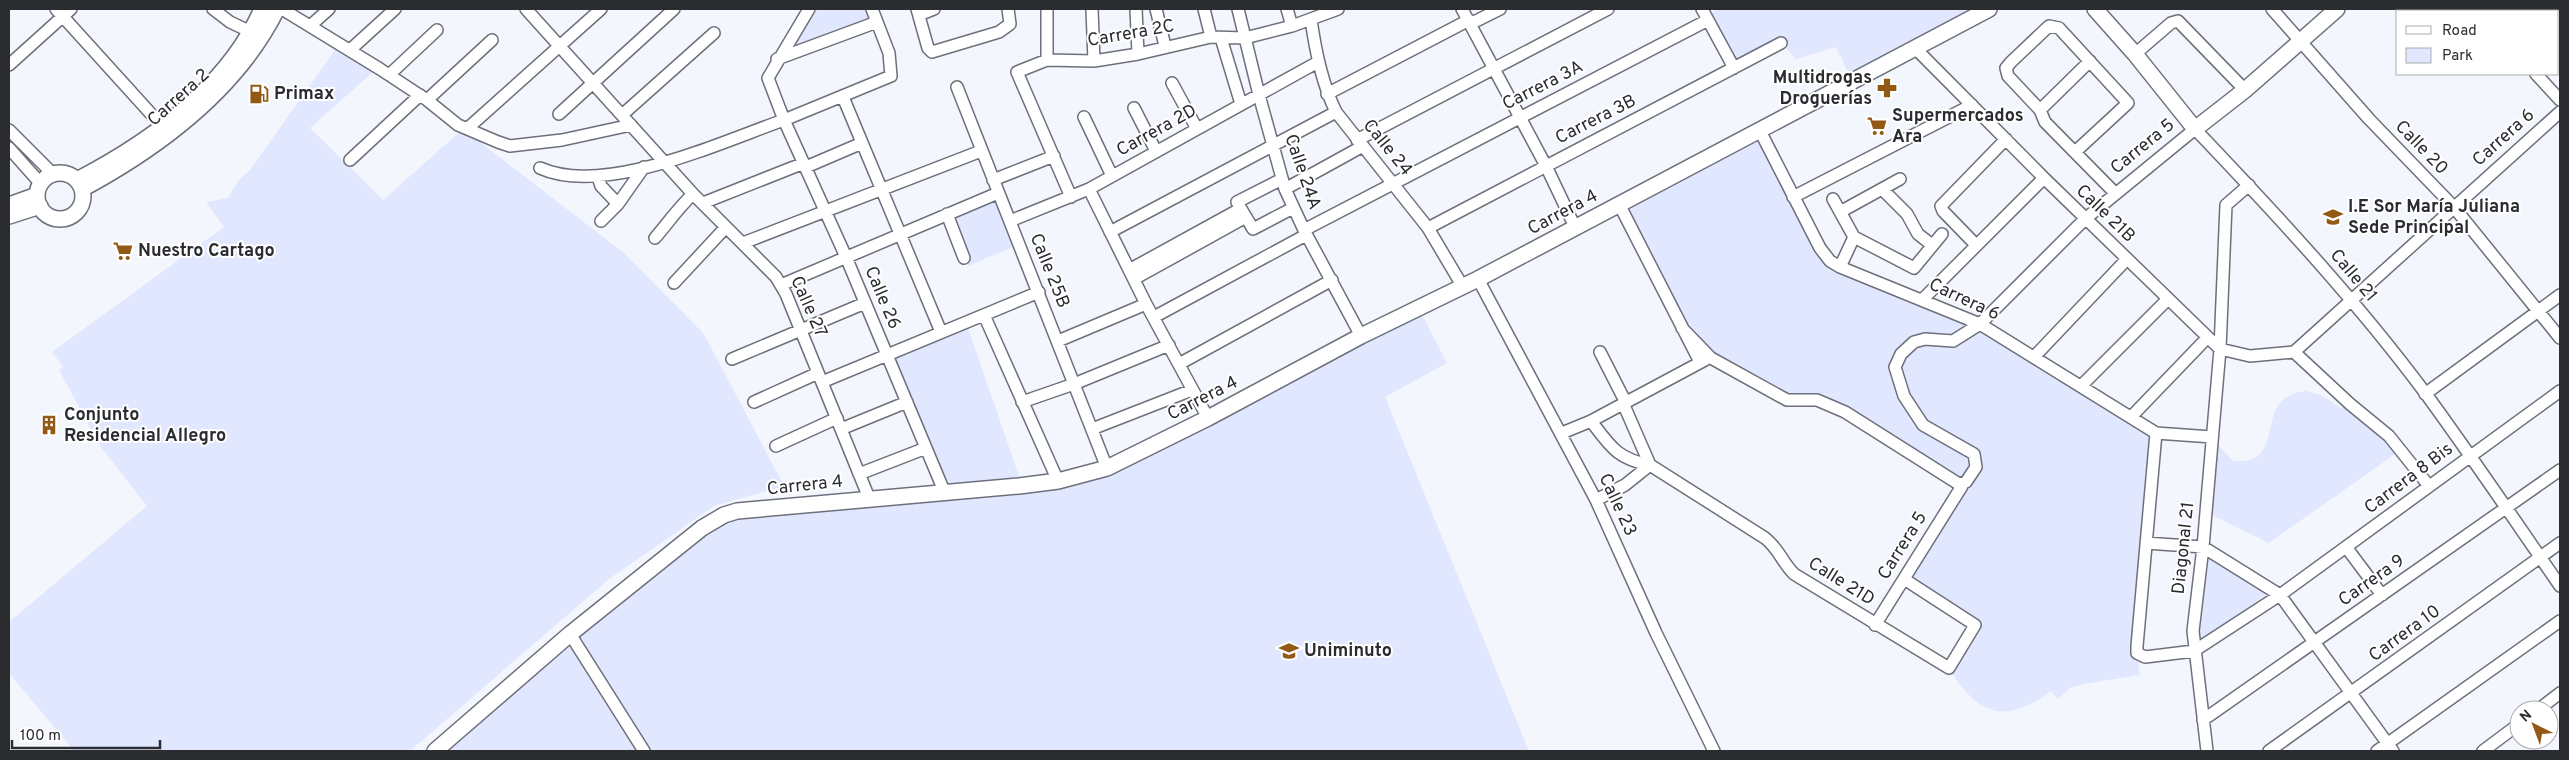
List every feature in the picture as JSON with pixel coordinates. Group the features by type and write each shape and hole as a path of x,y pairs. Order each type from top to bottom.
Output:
{"main road":[{"name":"Carrera 2","path":"79,185 162,126 219,75 251,32 262,9"},
{"name":"Carrera 2","path":"79,185 121,168 165,138 215,94 254,49 277,9"},
{"name":"Carrera 4","path":"435,751 570,634 702,528 724,515 737,511 1058,481 1107,468 1208,418 1361,336 1463,287 1989,9"},
{"name":"Calle 21","path":"2095,9 2135,54 2195,129"},
{"name":"Carrera 5","path":"2195,129 2245,90 2337,9"},
{"path":"9,216 39,195 53,174 66,174 79,185 82,204 73,215 67,218 53,218 46,214 39,195"},
{"path":"9,204 39,195"}],"street":[{"path":"213,9 230,22 251,32"},
{"path":"282,9 424,98 458,125 510,146 562,140 631,125"},
{"path":"310,26 329,9"},
{"path":"350,50 395,9"},
{"name":"Calle 27","path":"526,9 666,161 693,194 703,202 781,285 870,498"},
{"path":"468,128 601,9"},
{"path":"559,114 674,9"},
{"name":"Calle 26","path":"809,9 777,59 768,78 784,120 846,257 944,492"},
{"path":"540,168 548,172 598,177 644,167 784,120 891,76 889,53 872,9"},
{"path":"934,9 918,12 928,48 932,52 999,32 1010,24 1008,9"},
{"path":"1047,9 1047,60"},
{"path":"1092,9 1094,61"},
{"path":"1136,9 1138,54"},
{"path":"1156,9 1166,46"},
{"path":"1204,9 1241,104"},
{"name":"Calle 24A","path":"1238,9 1259,95 1284,184 1293,208 1361,336"},
{"path":"1287,9 1292,26"},
{"name":"Carrera 2C","path":"1054,156 1017,72 1047,60 1094,61 1216,38 1245,38 1292,26 1338,9"},
{"path":"1462,9 1546,166 1575,228"},
{"path":"1327,94 1470,22 1500,9"},
{"path":"1293,208 1253,229 1237,202 1284,184 1608,9"},
{"path":"1702,9 1734,68"},
{"name":"Calle 20","path":"2272,9 2369,119 2453,206 2560,338"},
{"path":"9,65 63,11 162,126"},
{"name":"Calle 24","path":"1311,20 1318,62 1327,94 1336,112 1428,228 1463,287"},
{"name":"Carrera 3A","path":"1394,183 1708,20"},
{"path":"2135,54 2171,23 2178,21 2245,90"},
{"path":"777,59 877,22"},
{"path":"2074,152 2128,103 2059,28 2049,26 2041,31 2006,68 2008,76 2040,110 2045,122 2074,152 2115,193"},
{"path":"389,75 437,30"},
{"path":"622,115 714,33"},
{"path":"350,160 492,40"},
{"name":"Carrera 3B","path":"1428,228 1781,43"},
{"name":"Calle 21B","path":"1915,48 2167,300 2220,349 2250,356 2294,352"},
{"path":"2040,110 2090,61"},
{"name":"Carrera 2D","path":"1010,220 1089,189 1318,62"},
{"path":"2537,75 2560,100"},
{"path":"1172,83 1197,129"},
{"name":"Calle 25B","path":"957,87 1107,468"},
{"path":"843,96 941,332"},
{"path":"1793,197 1972,105"},
{"path":"1134,108 1156,151"},
{"path":"1110,232 1336,112"},
{"name":"Carrera 6","path":"2294,352 2453,206 2560,112"},
{"path":"1084,117 1112,176"},
{"name":"Carrera 6","path":"1759,129 1820,248 1830,260 1840,267 1980,324 2156,433 2212,437"},
{"name":"Calle 21","path":"2195,129 2249,185 2350,300 2425,394 2560,586"},
{"name":"Carrera 5","path":"1875,625 1960,485 1966,482 1976,467 1974,454 1923,424 1904,396 1895,367 1901,354 1914,342 1926,339 1953,341 1980,324 2085,219 2195,129"},
{"path":"9,130 53,174"},
{"path":"1976,245 1943,211 1941,206 2006,139"},
{"path":"703,202 862,143"},
{"path":"9,148 39,195"},
{"path":"743,244 981,151"},
{"path":"993,180 1054,156 1071,197"},
{"path":"601,221 618,204 644,167"},
{"path":"598,177 601,186 618,204"},
{"path":"1922,300 2044,178"},
{"path":"1840,212 1900,179"},
{"path":"1154,317 1394,183"},
{"name":"Diagonal 21","path":"2207,751 2192,631 2203,547 2220,349 2226,206 2249,185"},
{"path":"1089,189 1146,304 1208,418"},
{"path":"1882,189 1907,214 1918,234 1932,245"},
{"path":"781,285 998,193"},
{"path":"655,238 668,223 673,213 693,194"},
{"path":"1833,199 1854,237 1914,268 1942,234"},
{"path":"1619,204 1700,362"},
{"path":"1132,275 1243,213"},
{"path":"947,214 964,258"},
{"path":"674,284 726,227"},
{"path":"1840,267 1854,237"},
{"path":"2034,357 2127,259"},
{"name":"Calle 23","path":"1478,278 1596,500 1656,633 1714,751"},
{"path":"1178,364 1332,280"},
{"path":"754,402 887,355 1039,292"},
{"path":"2425,394 2560,296"},
{"path":"2081,386 2167,300"},
{"path":"732,359 799,329 865,303"},
{"path":"1058,342 1146,304"},
{"path":"988,313 1058,481"},
{"path":"1682,328 1711,358 1787,400 1817,400 1845,412 1960,485"},
{"path":"2131,417 2207,338"},
{"path":"1025,401 1074,384 1169,345"},
{"path":"1600,352 1624,402 1650,465"},
{"path":"2294,352 2350,404 2389,436 2429,486"},
{"path":"1562,433 1591,421 1700,362 1711,358"},
{"path":"1092,429 1192,390"},
{"name":"Carrera 8 Bis","path":"2194,651 2280,595 2560,391"},
{"path":"776,446 907,402"},
{"path":"1591,421 1613,451 1630,462 1650,465"},
{"path":"2156,433 2137,652 2145,657 2194,651"},
{"path":"859,474 926,448"},
{"path":"1596,500 1625,485 1650,465"},
{"name":"Calle 21D","path":"1650,465 1765,538 1778,548 1786,566 1794,574 1875,625 1949,668 1975,625 1904,579"},
{"name":"Carrera 9","path":"2203,720 2560,470"},
{"path":"2146,543 2203,547 2280,595 2390,747"},
{"name":"Carrera 10","path":"2269,751 2351,695 2560,543"},
{"path":"2346,547 2382,595"},
{"path":"2377,751 2390,747 2560,620"},
{"path":"570,634 644,751"},
{"path":"2483,751 2509,732"}],"green space":[{"path":"818,9 869,9 873,18 797,47 794,44"},
{"path":"1718,9 1973,9 1850,76 1836,47 1796,59 1780,41 1734,64 1710,14"},
{"path":"335,50 373,72 310,128 383,200 463,129 624,253 704,334 784,486 714,506 609,579 410,751 74,751 9,673 9,622 147,506 100,446 59,370 63,367 52,352 224,227 206,202 228,198 238,181 250,170"},
{"path":"1759,129 1830,261 1980,324 2156,433 2137,652 2140,675 2070,688 2058,699 2051,691 2034,702 2006,711 1993,710 1971,697 1949,668 1975,625 1904,579 1961,486 1845,412 1800,402 1711,358 1682,328 1619,204"},
{"path":"996,197 1015,246 968,266 949,215"},
{"path":"1419,309 1447,363 1385,397 1529,751 435,751 570,634 737,511 1058,481 1208,418 1364,345 1366,349 1362,339"},
{"path":"968,328 1020,479 948,486 895,357"},
{"path":"2307,391 2323,396 2341,408 2349,406 2398,452 2269,543 2212,515 2217,444 2233,461 2251,460 2261,453 2267,442 2273,417 2279,405 2289,396"},
{"path":"2205,553 2268,593 2196,644"}],"place":[{"name":"Multidrogas Droguerías","path":"1887,88"},
{"name":"Primax","path":"259,94"},
{"name":"Supermercados Ara","path":"1877,126"},
{"name":"I.E Sor María Juliana Sede Principal","path":"2333,217"},
{"name":"Nuestro Cartago","path":"123,251"},
{"name":"Conjunto Residencial Allegro","path":"49,425"},
{"name":"Uniminuto","path":"1289,651"}]}
